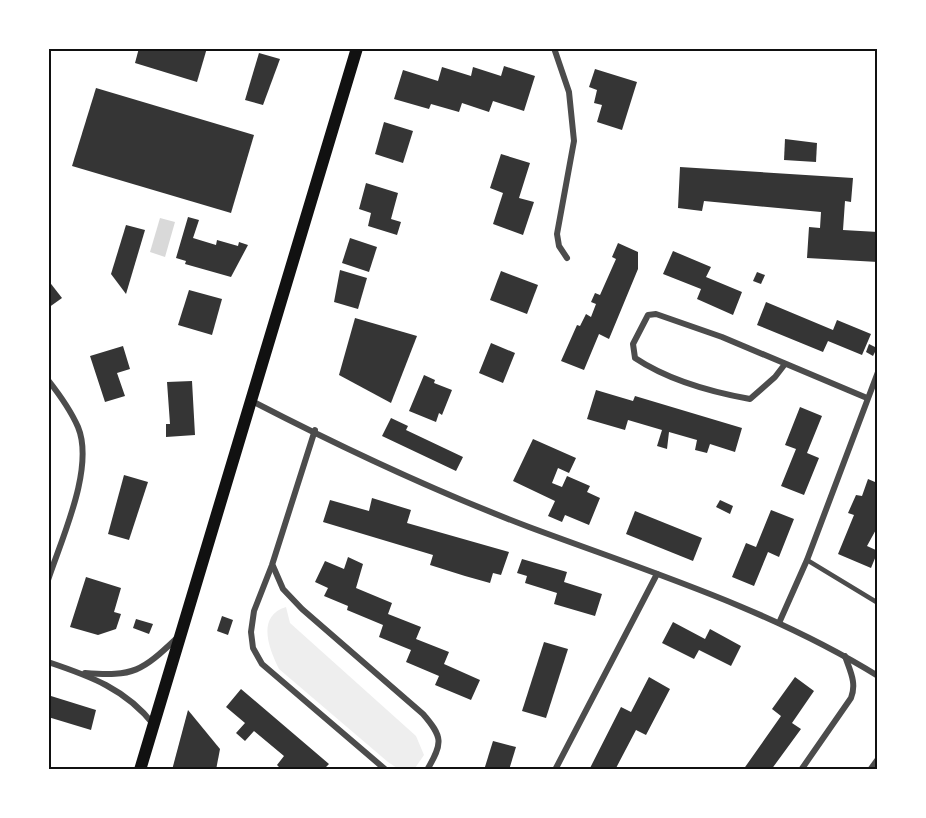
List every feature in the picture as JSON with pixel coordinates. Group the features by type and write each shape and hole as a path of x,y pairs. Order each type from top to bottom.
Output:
{"main road":[{"path":"140,770 357,48"}],"street":[{"path":"554,48 569,92 574,141 557,234 559,246 567,258"},
{"path":"785,364 775,377 750,399 722,394 652,369 635,357 633,344 648,315 656,314 722,337 867,398"},
{"path":"779,624 807,560 878,372"},
{"path":"48,380 78,428 83,452 75,498 48,580"},
{"path":"252,401 473,504 657,574 779,624 845,656 878,676"},
{"path":"315,430 272,565 254,611 251,632 253,648 262,663 386,770"},
{"path":"272,565 283,589 302,609 423,714 438,731 440,745 427,770"},
{"path":"555,770 586,705 657,574"},
{"path":"79,672 115,676 141,669 181,634"},
{"path":"801,770 855,689 845,656"},
{"path":"48,662 79,672 114,688 135,702 154,725"},
{"path":"870,770 878,759"}],"lane":[{"path":"807,560 878,603"}],"shaded area":[{"path":"160,218 175,222 165,257 150,252"},
{"path":"286,607 290,623 416,736 424,755 415,768 400,770 388,762 279,669 269,643 268,625 277,611"}],"building":[{"path":"139,48 207,48 197,82 135,63"},
{"path":"259,53 280,59 263,105 245,100"},
{"path":"504,66 535,76 524,111 493,101 489,112 462,103 459,112 431,104 429,109 394,99 403,70 438,81 442,67 471,76 473,67 501,76"},
{"path":"595,69 637,82 622,130 597,122 602,105 594,103 597,90 589,87"},
{"path":"96,88 254,135 231,213 72,166"},
{"path":"384,122 413,131 403,163 375,154"},
{"path":"785,139 817,143 816,162 784,160"},
{"path":"501,154 530,163 519,198 534,202 523,235 493,224 503,193 490,188"},
{"path":"680,167 853,178 851,202 845,201 843,230 878,232 878,262 807,258 809,227 820,228 821,212 704,201 702,211 678,208"},
{"path":"366,183 398,193 391,219 401,222 397,235 368,226 371,213 359,209"},
{"path":"188,217 199,220 193,238 216,245 217,240 238,246 239,242 248,245 231,277 185,264 186,261 176,258"},
{"path":"126,225 145,230 126,294 111,274"},
{"path":"350,238 377,247 369,272 342,263"},
{"path":"618,243 638,252 638,269 609,339 599,334 584,370 561,361 577,325 580,326 586,314 591,317 596,304 591,302 595,293 600,295 616,259 612,257"},
{"path":"673,251 711,267 706,277 742,292 733,315 697,299 701,289 663,274"},
{"path":"340,270 367,278 358,309 334,302"},
{"path":"501,271 538,285 527,314 490,300"},
{"path":"757,272 765,275 761,284 753,281"},
{"path":"48,280 62,298 48,308"},
{"path":"189,290 222,299 212,335 178,325"},
{"path":"766,302 833,330 837,320 871,334 862,355 828,341 823,352 757,325"},
{"path":"355,318 417,336 391,403 339,375"},
{"path":"491,343 515,353 503,383 479,373"},
{"path":"869,344 877,348 873,356 866,352"},
{"path":"123,346 130,369 117,373 125,396 105,402 90,356"},
{"path":"424,375 435,380 434,383 452,390 442,415 439,413 436,422 409,411"},
{"path":"192,381 195,435 166,437 166,424 170,424 167,382"},
{"path":"596,390 633,401 635,396 742,428 735,452 710,444 707,453 695,450 697,440 669,432 667,449 657,446 662,430 628,420 625,430 587,419"},
{"path":"800,407 822,416 807,453 819,458 804,495 781,486 796,449 785,445"},
{"path":"391,418 408,426 406,430 463,457 456,471 382,436"},
{"path":"533,439 576,458 569,473 558,468 552,483 562,487 567,476 590,486 587,492 600,498 589,525 565,515 562,522 548,516 555,501 513,481"},
{"path":"124,475 148,482 129,540 108,534"},
{"path":"878,476 878,526 867,546 878,551 871,568 838,554 854,515 848,513 856,495 862,496 868,479 875,482"},
{"path":"372,498 411,510 407,523 509,552 501,575 493,573 490,583 465,576 430,565 433,555 323,522 330,500 369,511"},
{"path":"720,500 733,506 730,514 716,507"},
{"path":"771,510 794,519 779,557 768,552 754,586 732,577 746,543 756,547"},
{"path":"635,511 702,538 693,561 626,534"},
{"path":"348,557 363,564 356,588 392,603 388,614 421,627 416,639 449,652 444,664 480,680 471,700 435,685 439,676 406,662 411,650 379,637 383,625 347,610 348,606 324,596 328,588 315,582 325,561 344,569"},
{"path":"522,559 567,572 564,582 602,594 595,616 554,604 557,593 525,583 527,576 517,573"},
{"path":"86,577 121,588 114,612 121,614 116,629 98,635 70,627"},
{"path":"222,616 233,620 228,635 217,631"},
{"path":"136,619 153,624 149,634 133,628"},
{"path":"673,622 705,639 710,629 741,646 731,666 699,650 694,659 662,643"},
{"path":"544,642 568,649 546,718 522,711"},
{"path":"649,677 670,689 646,735 636,730 615,770 589,770 621,707 631,712"},
{"path":"795,677 814,691 792,723 801,729 771,770 743,770 781,716 772,709"},
{"path":"241,689 329,764 323,770 282,770 277,765 284,756 254,731 245,741 236,733 245,723 226,707"},
{"path":"51,696 96,710 91,730 48,717"},
{"path":"188,710 220,749 216,770 172,770"},
{"path":"493,741 516,747 509,770 484,770"}]}
